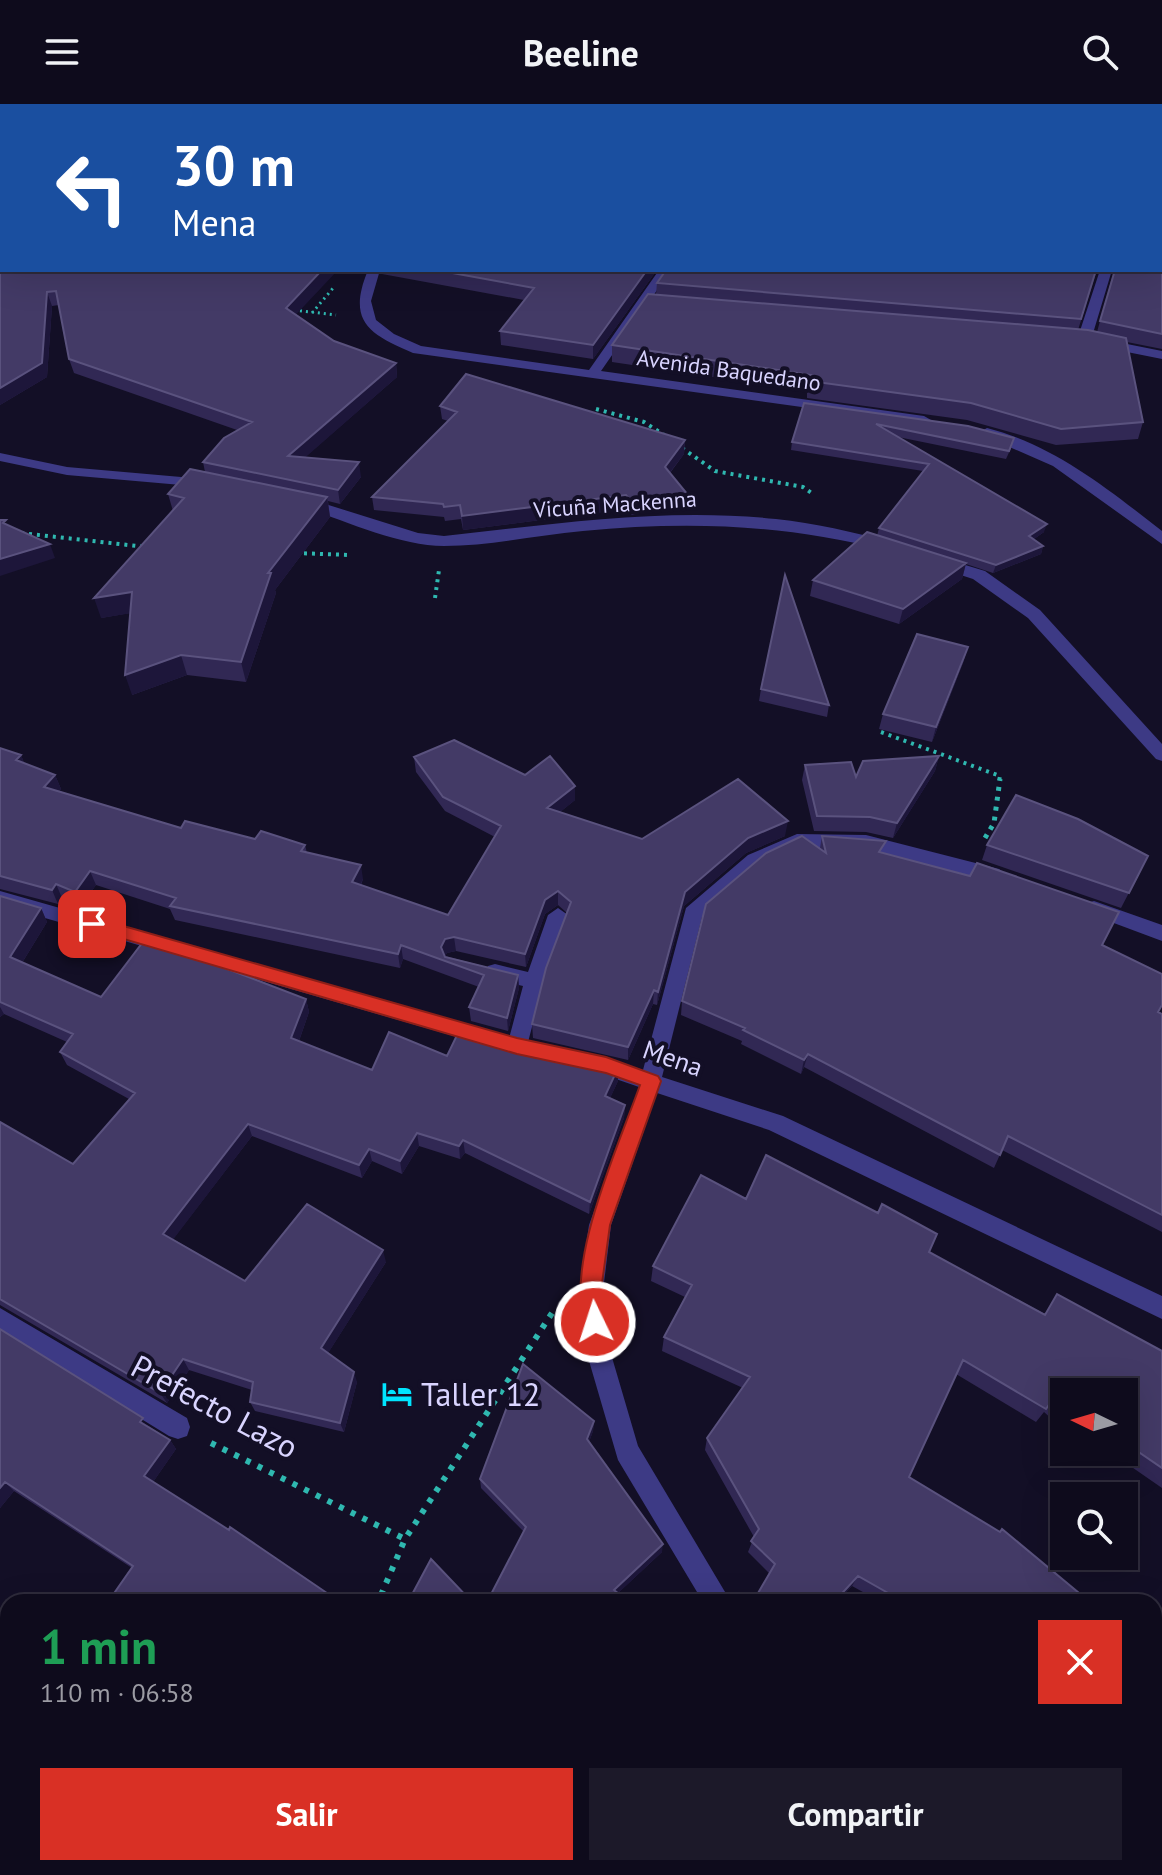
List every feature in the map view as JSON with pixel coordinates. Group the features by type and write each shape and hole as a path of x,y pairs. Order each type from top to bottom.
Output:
{"street":[{"name":"Avenida Baquedano","path":"373,272 364,296 365,316 379,333 418,350 594,372 939,423"},
{"path":"594,372 663,272"},
{"path":"1084,340 1105,272"},
{"path":"640,303 656,304"},
{"path":"1068,338 1162,355"},
{"path":"967,427 1021,441 1078,473 1162,539"},
{"path":"0,457 67,471 225,487"},
{"name":"Vicuña Mackenna","path":"280,498 322,506 416,538 444,541 694,518 768,521 914,554 979,575 1034,614 1162,755"},
{"path":"713,1594 627,1451 599,1354 591,1291 600,1225 651,1081 693,913 755,860 797,841 866,842 969,866 1013,880"},
{"path":"0,898 524,1048 534,981 558,915"},
{"path":"1070,899 1162,933"},
{"path":"468,966 534,981"},
{"name":"Mena","path":"576,1059 775,1123 1162,1308"},
{"name":"Prefecto Lazo","path":"0,1319 178,1427"}],"path":[{"path":"281,306 311,314 339,281"},
{"path":"588,407 644,422 668,438"},
{"path":"679,446 715,471 803,487 815,496"},
{"path":"287,552 350,555 386,528"},
{"path":"14,532 161,547"},
{"path":"881,732 1000,776 994,823 969,866"},
{"path":"381,1594 405,1539 554,1309 594,1268"},
{"name":"Prefecto Lazo","path":"178,1427 405,1539"}],"building":[{"path":"0,272 320,272 286,308 334,341 396,363 288,456 359,462 338,490 203,462 224,438 252,422 69,359 56,291 47,292 42,363 0,388"},
{"path":"447,272 646,272 593,345 500,331 534,288"},
{"path":"665,272 1095,272 1081,319 657,283"},
{"path":"1114,272 1162,272 1162,334 1100,321"},
{"path":"648,294 1088,330 1126,338 1143,422 1061,429 971,403 809,381 811,375 612,345"},
{"path":"466,374 685,440 665,467 688,495 631,501 626,495 462,516 460,505 444,507 443,504 372,497 457,412 440,406"},
{"path":"804,403 968,426 1014,438 1009,451 876,424 1047,524 1029,536 1043,546 996,565 879,528 929,464 792,442"},
{"path":"190,469 327,497 268,573 271,573 241,662 181,655 125,675 132,592 94,598 184,498 168,494"},
{"path":"0,520 6,520 3,523 50,544 0,559"},
{"path":"867,532 966,563 903,609 813,580"},
{"path":"785,575 829,705 761,689"},
{"path":"917,634 968,647 936,727 883,714"},
{"path":"454,740 525,775 550,756 575,786 547,808 642,839 738,779 788,821 748,838 685,892 658,992 654,990 628,1047 532,1024 546,968 571,902 558,891 545,900 525,954 454,937 445,939 441,947 445,957 518,975 507,1018 469,1007 484,975 401,945 398,954 170,906 176,898 90,871 75,892 56,884 52,890 0,876 0,748 21,755 16,760 55,775 44,787 181,828 185,821 255,839 261,831 305,845 301,851 361,865 352,882 448,915 501,826 443,797 414,757"},
{"path":"939,756 897,823 870,817 817,816 805,765 851,762 856,777 863,761"},
{"path":"1016,795 1078,819 1148,856 1129,893 987,845"},
{"path":"802,836 826,853 822,836 886,841 879,852 970,876 977,863 1119,912 1102,945 1162,974 1162,1005 1158,1012 1162,1014 1162,1215 1008,1136 1000,1155 808,1054 804,1060 743,1030 745,1028 682,1001 706,904 766,853"},
{"path":"0,896 41,908 10,957 101,997 146,938 306,999 291,1038 372,1070 389,1032 447,1056 460,1029 618,1068 605,1096 625,1105 590,1202 463,1140 459,1146 417,1133 400,1161 369,1149 359,1165 248,1124 163,1234 245,1281 307,1204 383,1250 321,1348 354,1372 340,1423 250,1402 253,1382 183,1359 160,1393 0,1299 0,1122 73,1164 135,1093 60,1052 73,1034 0,1002"},
{"path":"766,1155 878,1213 882,1204 937,1234 929,1252 1045,1315 1057,1294 1162,1351 1162,1468 1138,1452 1138,1378 1050,1378 1050,1403 1046,1409 963,1360 909,1477 1000,1532 1002,1529 1079,1594 890,1594 858,1576 841,1594 758,1594 775,1564 751,1541 759,1529 707,1438 750,1377 664,1337 692,1285 653,1266 701,1175 746,1199"},
{"path":"0,1329 143,1418 140,1422 170,1440 144,1476 229,1530 230,1527 328,1594 114,1594 133,1566 5,1482 0,1488"},
{"path":"523,1364 594,1421 587,1439 663,1544 614,1590 619,1594 491,1594 526,1527 480,1479"},
{"path":"431,1559 464,1594 412,1594"}],"place":[{"name":"Taller 12","path":"397,1394"}],"route":[{"path":"92,924 517,1046 606,1065 651,1081 600,1225 591,1291 595,1322"}]}
